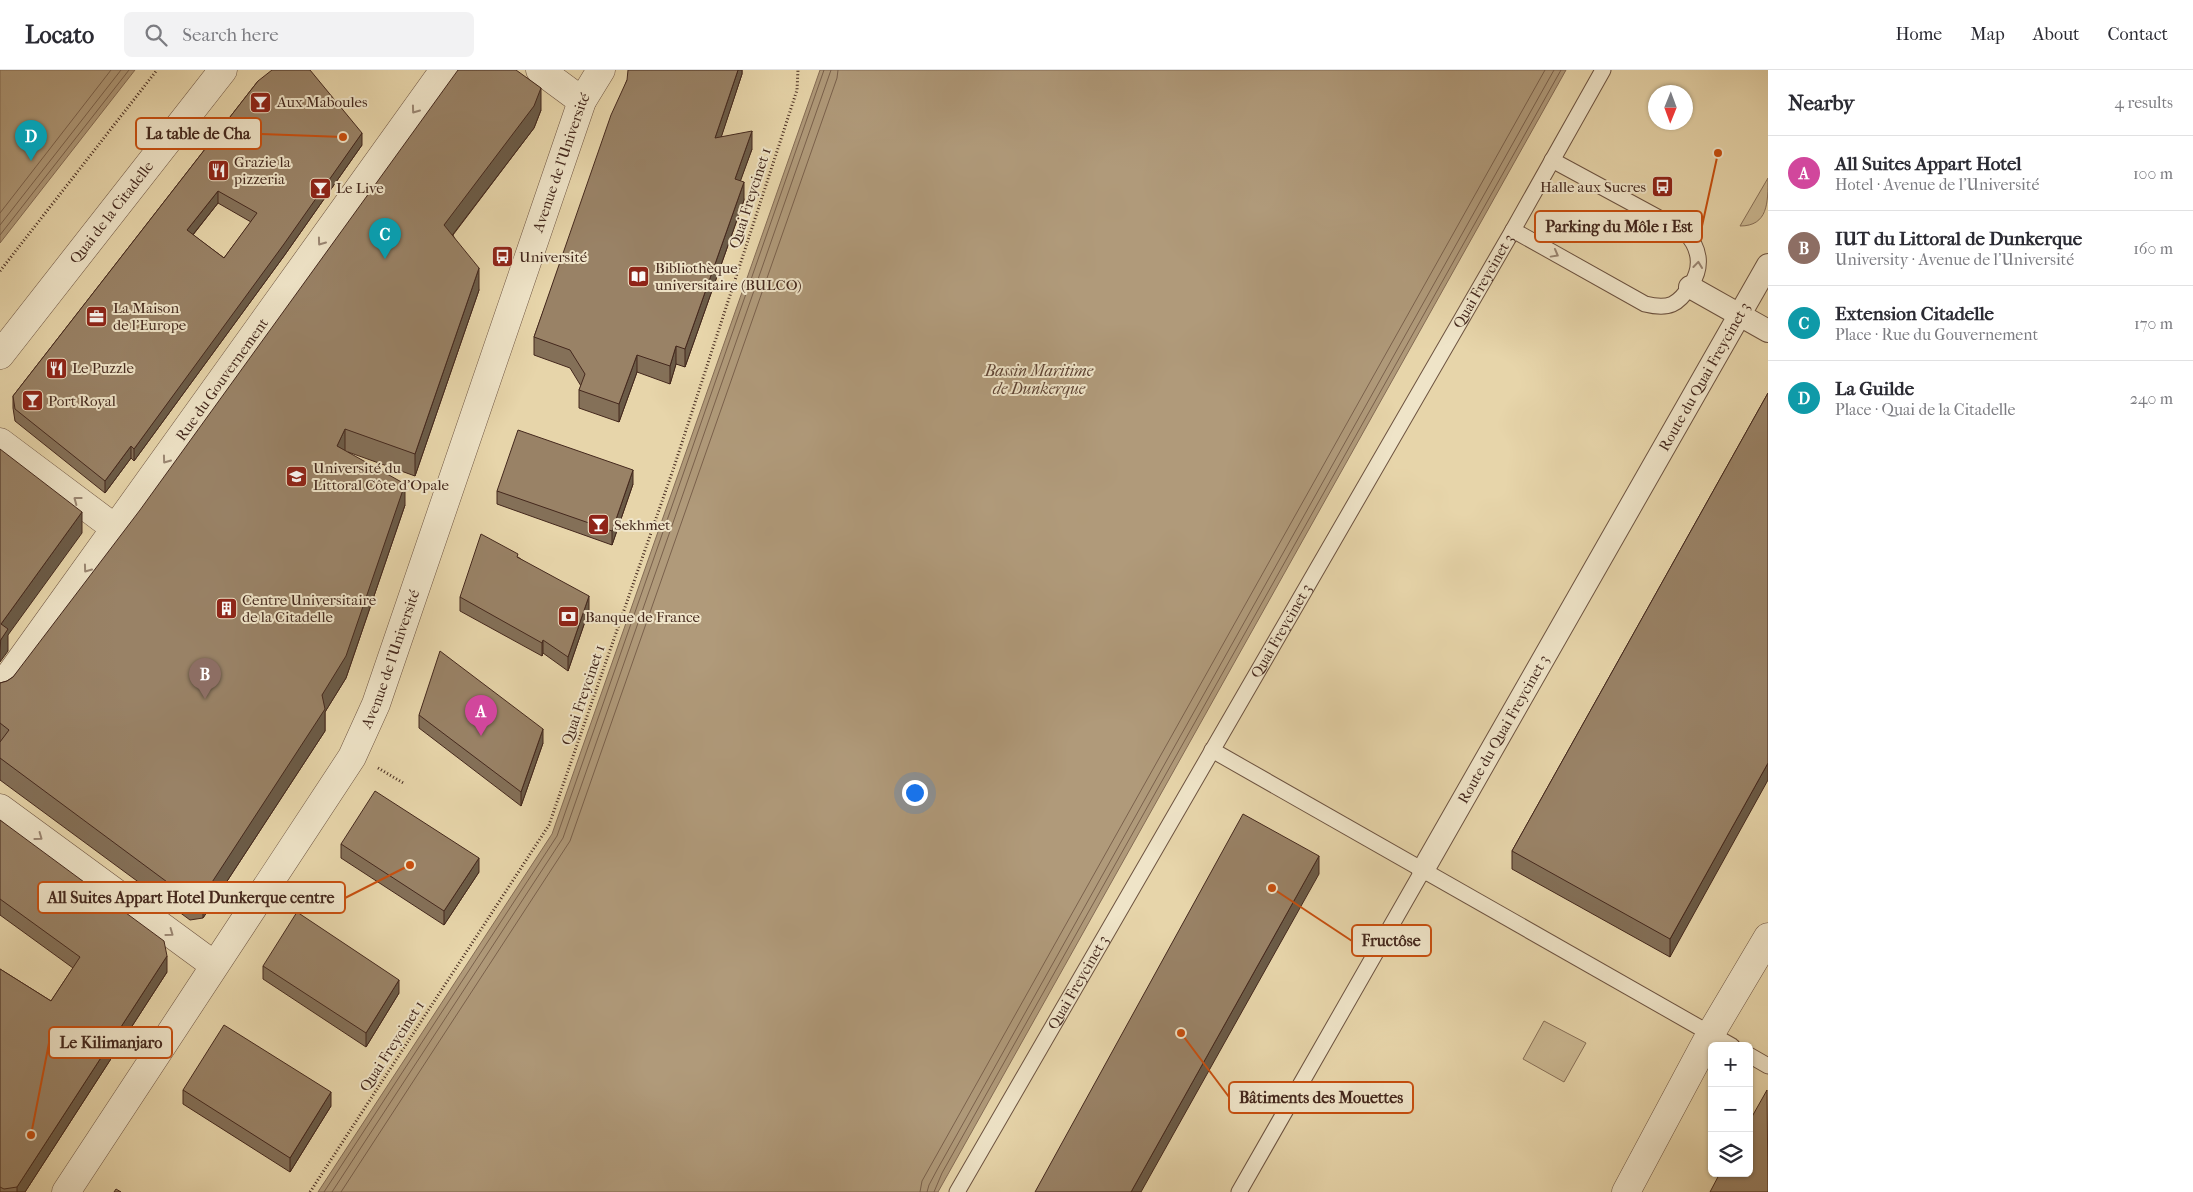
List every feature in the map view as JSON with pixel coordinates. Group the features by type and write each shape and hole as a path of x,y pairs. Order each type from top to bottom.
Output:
{"street":[{"name":"Quai de la Citadelle","path":"0,355 224,70"},
{"name":"Rue du Gouvernement","path":"0,689 444,70"},
{"path":"540,70 582,101"},
{"name":"Avenue de l'Université","path":"66,1192 352,757 368,723 582,101 601,70"},
{"name":"Route du Quai Freycinet 3","path":"1423,870 1768,265"},
{"path":"1690,287 1768,331"},
{"path":"0,442 116,529"},
{"path":"0,808 214,966"},
{"path":"1626,1192 1722,1040 1768,937"}],"lane":[{"name":"Quai Freycinet 3","path":"957,1192 1513,230 1602,70"},
{"path":"1513,230 1645,304 1660,306 1673,304 1684,296 1690,287 1697,274 1699,259 1695,244 1685,232 1552,160"},
{"path":"1212,750 1722,1040"},
{"name":"Route du Quai Freycinet 3","path":"1239,1192 1423,870"},
{"path":"1753,1057 1768,1066"}],"path":[{"path":"0,271 157,70"},
{"name":"Quai Freycinet 1","path":"310,1192 549,825 677,458 797,90 798,70"},
{"path":"377,768 405,784"}],"shaded area":[{"path":"1768,178 1768,196 1765,211 1756,222 1740,226"},
{"path":"1544,1021 1586,1043 1564,1082 1523,1059"}],"water":[{"path":"0,70 135,70 0,243"},
{"name":"Bassin Maritime de Dunkerque","path":"820,70 1566,70 938,1192 318,1192 552,834"}],"building":[{"path":"272,70 310,70 362,133 284,244 134,449 131,446 105,481 15,409 13,396 258,81","holes":["218,191 257,213 224,258 187,230"]},
{"name":"Université du Littoral Côte d'Opale","path":"458,70 516,70 541,88 534,106 444,225 479,268 415,454 345,429 337,446 405,484 346,656 322,695 325,709 203,896 190,899 0,758 0,742 9,730 0,723 0,683 13,677 140,510"},
{"name":"Bibliothèque universitaire (BULCO)","path":"628,70 738,70 715,138 752,131 735,179 744,182 685,349 676,346 670,366 637,355 619,404 579,390 585,374 570,350 534,337 611,115 627,80"},
{"path":"1768,393 1768,763 1670,939 1512,851"},
{"path":"518,430 633,470 612,531 497,491"},
{"path":"0,449 82,512 1,624 8,629 0,641"},
{"path":"481,534 518,554 517,557 589,596 568,657 543,640 542,643 460,597"},
{"path":"440,651 543,729 521,792 419,715"},
{"path":"375,791 479,858 444,911 341,844"},
{"path":"1243,814 1319,856 1131,1192 1035,1192"},
{"path":"0,820 164,941 167,956 17,1187 4,1189 0,1187 0,969 51,1001 80,957 0,899"},
{"path":"297,912 399,980 366,1033 263,966"},
{"path":"224,1025 331,1092 290,1158 183,1090"},
{"path":"1767,1090 1768,1192 1710,1192 1718,1177 1753,1177 1753,1115"}],"place":[{"name":"Aux Maboules","path":"261,102"},
{"name":"La table de Cha","path":"343,137"},
{"name":"Parking du Môle 1 Est","path":"1718,153"},
{"name":"La Guilde","path":"31,161"},
{"name":"Grazie la pizzeria","path":"218,171"},
{"name":"Halle aux Sucres","path":"1662,187"},
{"name":"Le Live","path":"320,188"},
{"name":"Université","path":"503,257"},
{"name":"Extension Citadelle","path":"385,259"},
{"name":"Bibliothèque universitaire (BULCO)","path":"639,277"},
{"name":"La Maison de l'Europe","path":"97,317"},
{"name":"Le Puzzle","path":"56,368"},
{"name":"Port Royal","path":"32,401"},
{"name":"Université du Littoral Côte d'Opale","path":"297,477"},
{"name":"Sekhmet","path":"598,525"},
{"name":"Centre Universitaire de la Citadelle","path":"226,609"},
{"name":"Banque de France","path":"569,617"},
{"name":"IUT du Littoral de Dunkerque","path":"205,699"},
{"name":"All Suites Appart Hotel","path":"481,736"},
{"name":"All Suites Appart Hotel Dunkerque centre","path":"410,865"},
{"name":"Fructôse","path":"1272,888"},
{"name":"Bâtiments des Mouettes","path":"1181,1033"},
{"name":"Le Kilimanjaro","path":"31,1135"}]}
